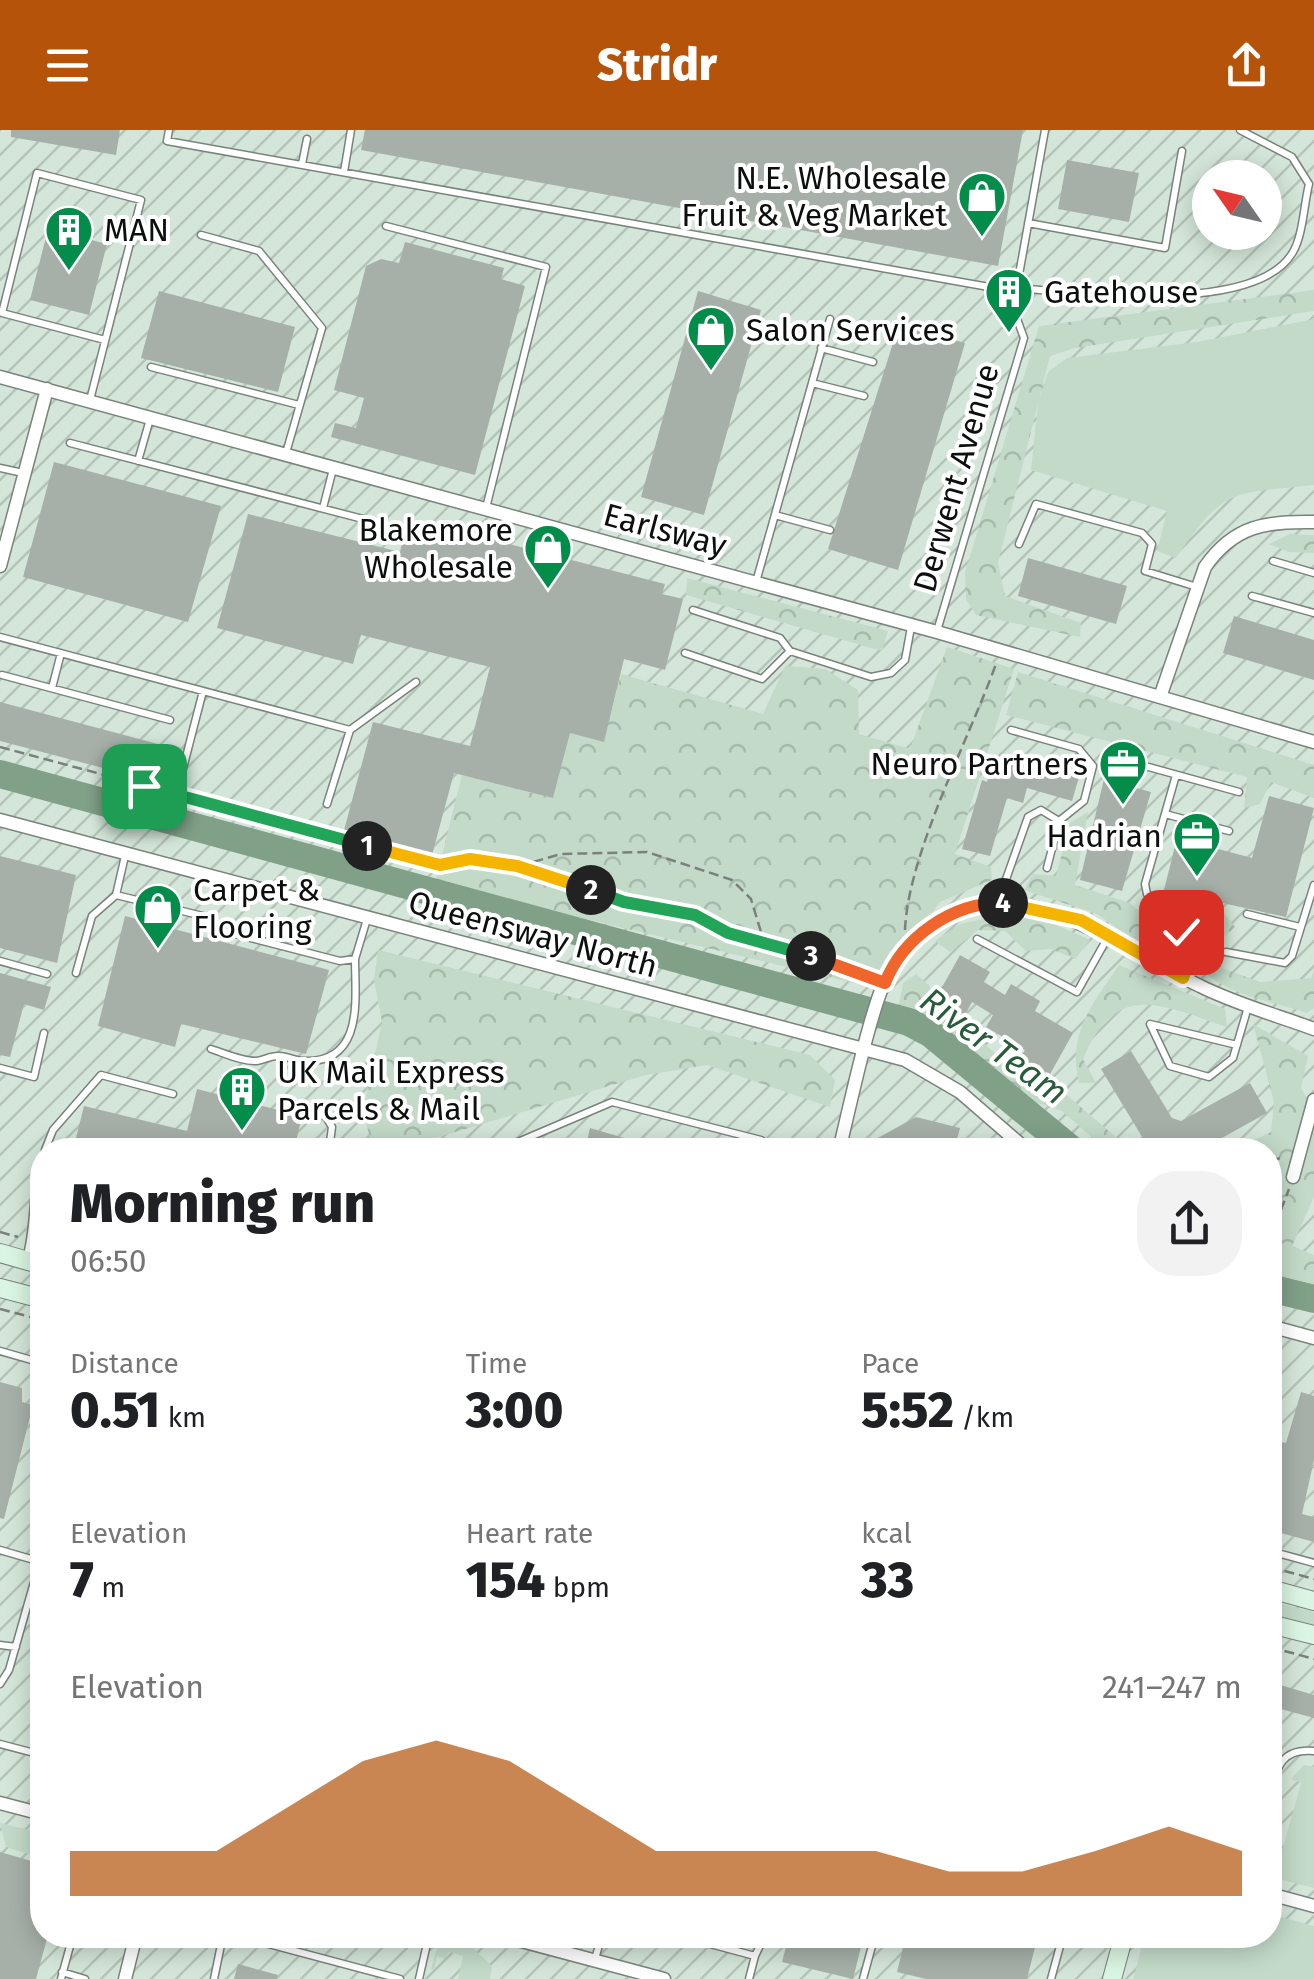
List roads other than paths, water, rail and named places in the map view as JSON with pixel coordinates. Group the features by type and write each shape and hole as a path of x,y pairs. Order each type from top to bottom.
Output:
{"street":[{"name":"Earlsway","path":"0,376 937,632 1314,742"},
{"path":"0,566 47,389"},
{"path":"1160,698 1198,587 1216,552 1248,528 1268,521 1314,522"},
{"name":"Queensway North","path":"0,820 865,1048 933,1072 1012,1138"},
{"path":"841,1138 893,963 922,932 956,911 998,903 1081,920 1183,978 1314,1029"},
{"path":"1293,1177 1313,1104"},
{"path":"0,1253 30,1261"},
{"path":"0,1288 30,1296"},
{"path":"1282,1329 1314,1338"},
{"path":"1282,1593 1314,1601"},
{"path":"1282,1627 1314,1636"},
{"path":"0,1802 30,1811"},
{"path":"1282,1897 1314,1906"},
{"path":"125,1979 133,1948"},
{"path":"547,1948 664,1979"},
{"path":"1112,1979 1120,1948"}],"lane":[{"path":"170,130 168,141 989,287 1013,308 1045,130"},
{"path":"344,172 351,130"},
{"path":"1017,288 1143,299 1268,278 1294,252 1308,184 1292,157 1240,130"},
{"path":"302,164 306,139"},
{"path":"1028,223 1165,248 1182,150"},
{"path":"90,401 141,200 37,172 2,313 105,340"},
{"path":"386,226 546,267 486,509"},
{"path":"201,235 259,250 322,328 286,453"},
{"name":"Derwent Avenue","path":"937,632 1024,338 1013,308"},
{"path":"756,583 830,319"},
{"path":"821,348 873,362"},
{"path":"151,366 300,405"},
{"path":"812,383 864,396"},
{"path":"138,461 150,417"},
{"path":"70,443 386,524"},
{"path":"0,468 25,474"},
{"path":"323,508 333,468"},
{"path":"1020,544 1036,504 1142,533 1152,544 1145,571 1198,587"},
{"path":"774,515 830,530"},
{"path":"1273,561 1314,573"},
{"path":"1252,596 1314,614"},
{"path":"693,610 780,638 790,651 872,677 892,673 905,660 911,625"},
{"path":"0,637 350,730"},
{"path":"686,653 762,679 790,651"},
{"path":"52,688 61,653"},
{"path":"2,675 170,720"},
{"path":"328,804 350,730 416,682"},
{"path":"180,780 203,691"},
{"path":"1011,730 1080,749 1094,766 1084,801 1059,820 1046,868"},
{"path":"1116,758 1239,792"},
{"path":"1176,775 1145,884 1147,894 1191,943 1193,952 1183,978"},
{"path":"998,903 1028,817 1041,810 1059,820"},
{"path":"1165,814 1229,830"},
{"path":"76,973 92,916 116,895 125,854"},
{"path":"1226,952 1285,963 1314,885"},
{"path":"116,895 207,917"},
{"path":"1246,914 1300,927"},
{"path":"211,1049 254,1062 276,1055 302,1061 320,1059 340,1048 355,1026 356,959 367,919"},
{"path":"227,932 340,961 356,959"},
{"path":"977,939 1077,992 1109,936"},
{"path":"0,961 47,974"},
{"path":"1237,1046 1150,1024 1170,1066 1208,1077 1234,1058 1248,1006"},
{"path":"0,1068 34,1077 44,1033"},
{"path":"50,1138 101,1075 173,1094"},
{"path":"282,1100 326,1117 332,1127 331,1138"},
{"path":"527,1138 612,1102 753,1138"},
{"path":"0,1351 30,1359"},
{"path":"0,1550 30,1556"},
{"path":"1282,1554 1314,1563"},
{"path":"0,1684 30,1599"},
{"path":"0,1645 16,1647"},
{"path":"0,1744 30,1753"},
{"path":"1282,1760 1290,1752 1314,1751"},
{"path":"70,1948 62,1976 85,1979"},
{"path":"214,1979 220,1948"},
{"path":"284,1948 400,1979"},
{"path":"419,1979 426,1948"},
{"path":"595,1961 598,1948"},
{"path":"723,1948 755,1956"},
{"path":"749,1979 759,1948"},
{"path":"863,1979 871,1948"},
{"path":"1051,1979 1059,1948"}],"waterway":[{"name":"River Team","path":"0,774 909,1022 930,1033 1057,1138"},
{"name":"River Team","path":"1282,1291 1314,1299"}],"place":[{"name":"N.E. Wholesale Fruit & Veg Market","path":"982,238"},
{"name":"MAN","path":"69,272"},
{"name":"Gatehouse","path":"1009,334"},
{"name":"Salon Services","path":"711,372"},
{"name":"Blakemore Wholesale","path":"548,590"},
{"name":"Neuro Partners","path":"1123,806"},
{"name":"Hadrian","path":"1197,878"},
{"name":"Carpet & Flooring","path":"158,950"},
{"name":"UK Mail Express Parcels & Mail","path":"242,1132"}]}
